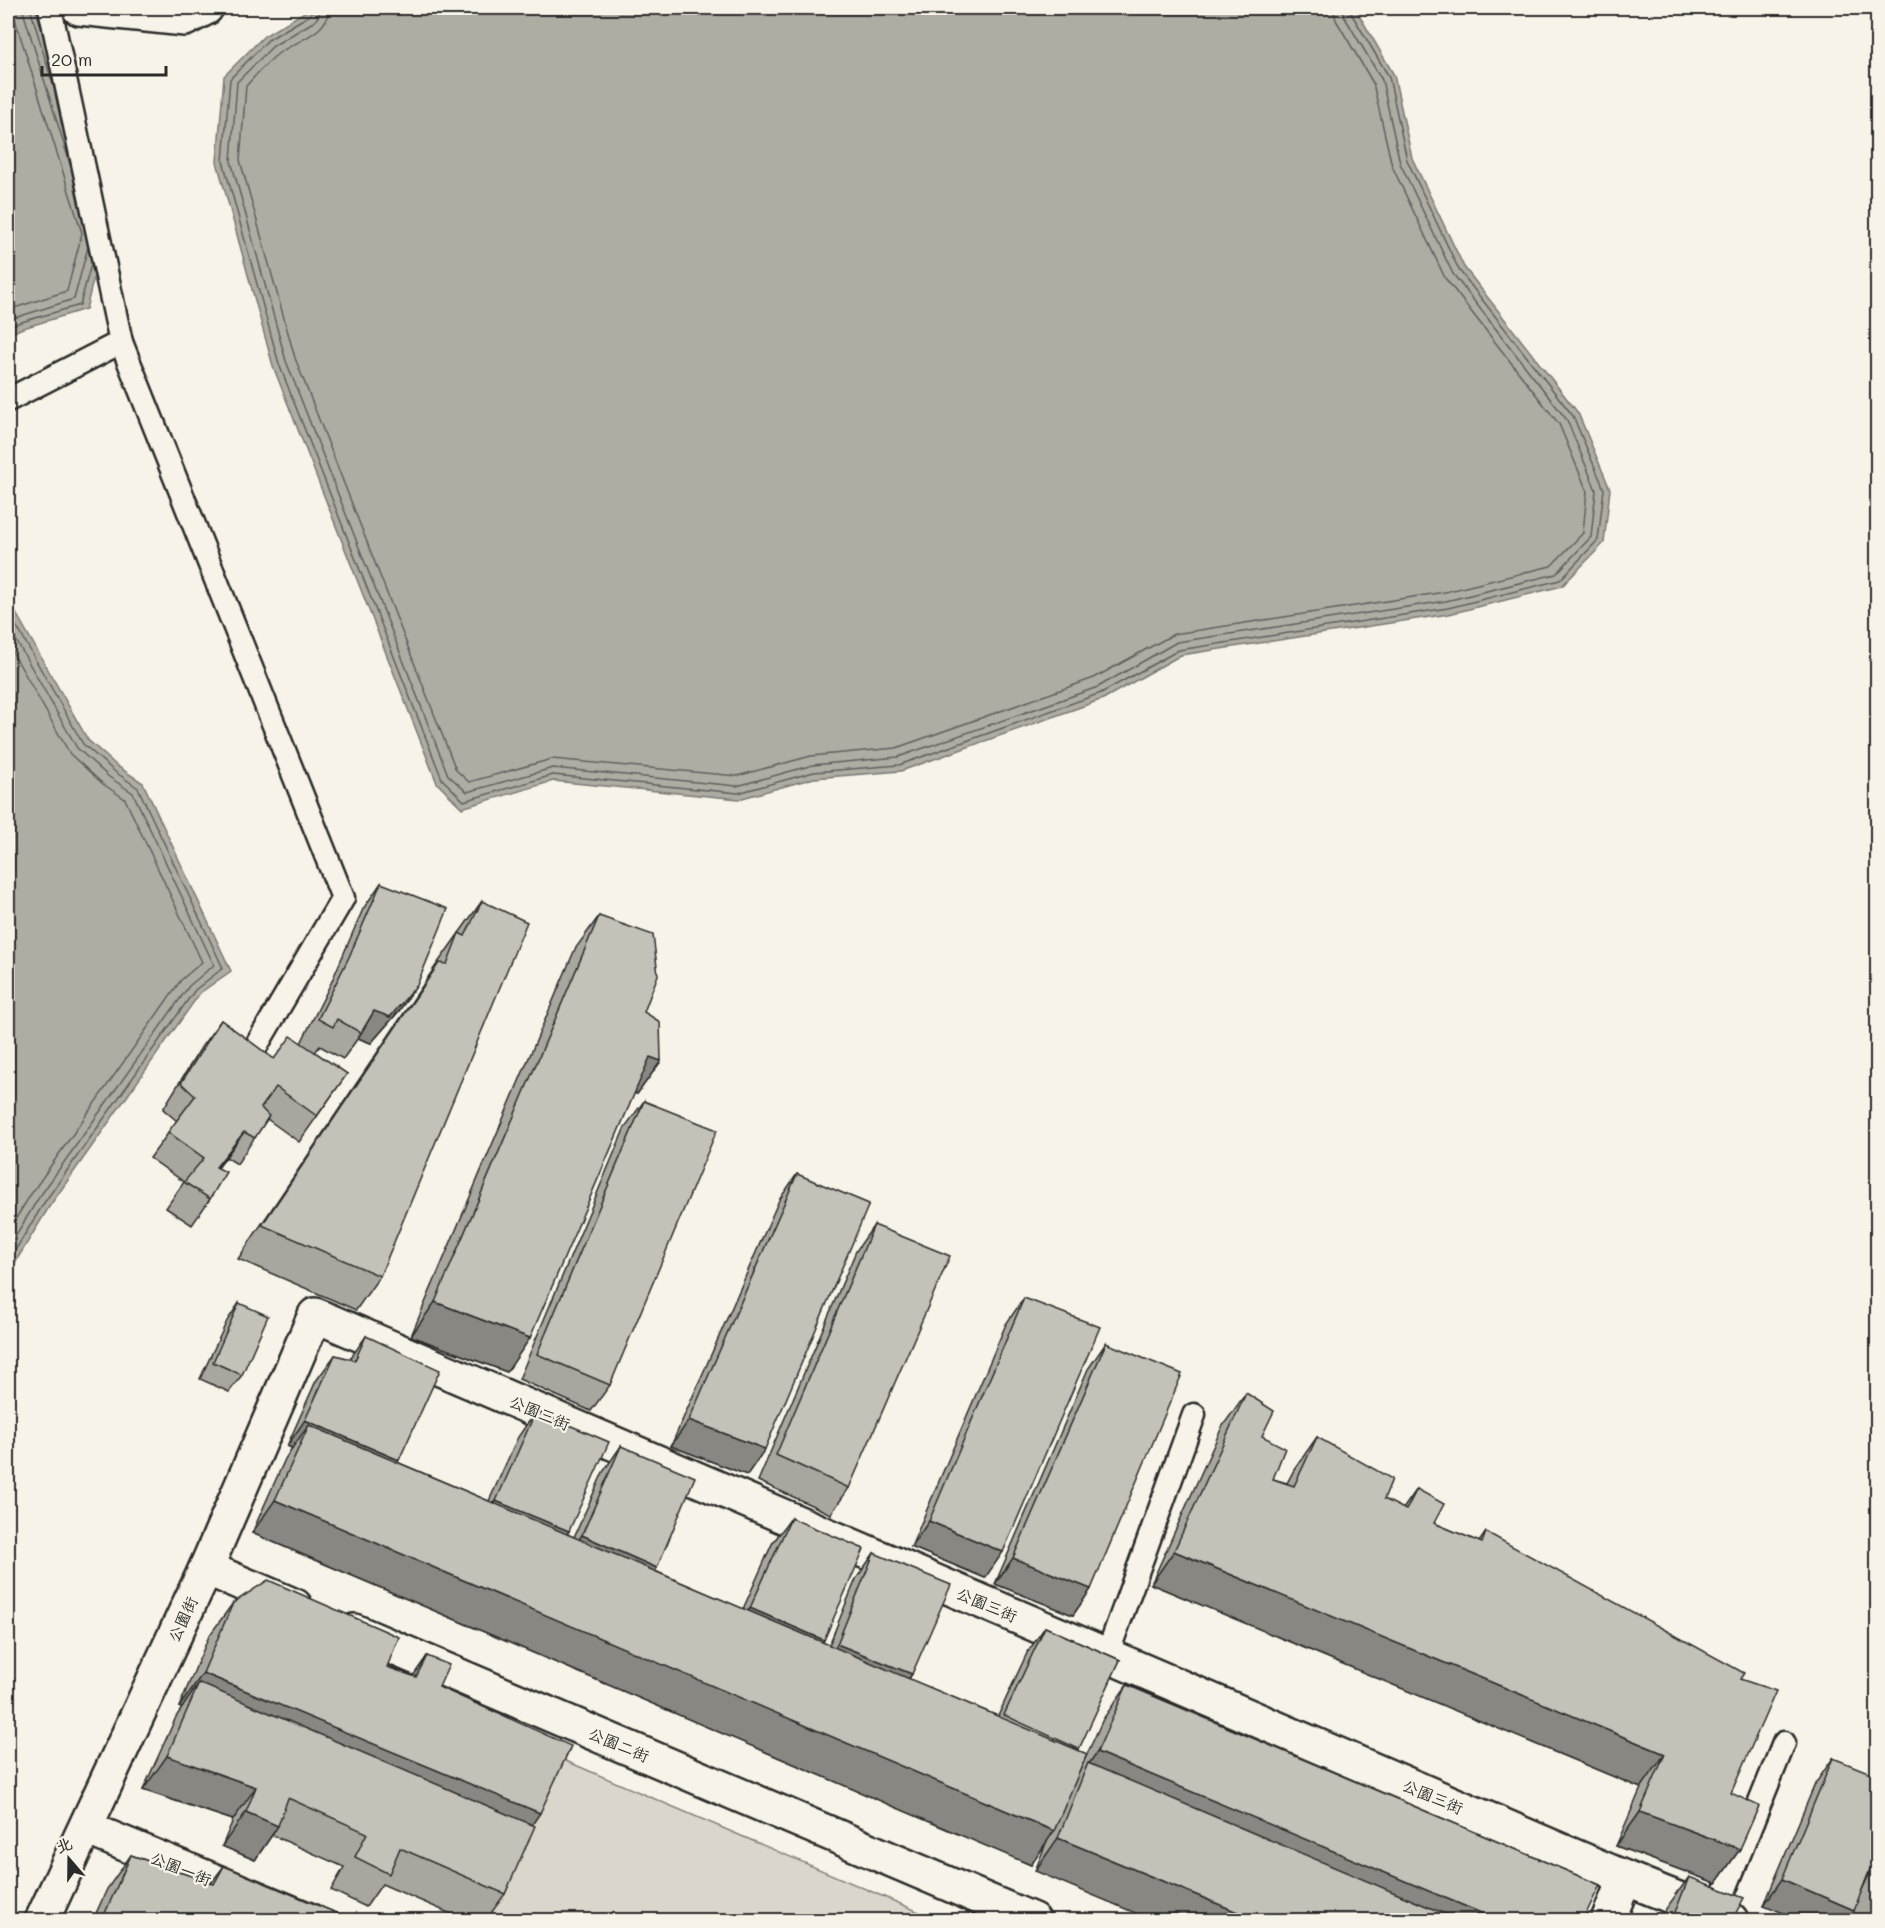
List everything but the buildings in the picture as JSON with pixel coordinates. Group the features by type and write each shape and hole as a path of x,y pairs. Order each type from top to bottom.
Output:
{"street":[{"path":"79,8 185,19 206,8"},
{"name":"公園街","path":"42,1920 206,1568 315,1315"},
{"name":"公園三街","path":"315,1315 1625,1878 1723,1917"},
{"name":"公園二街","path":"206,1568 1033,1920"},
{"name":"公園一街","path":"86,1828 309,1920"},
{"path":"1608,1920 1625,1878"}],"lane":[{"path":"50,8 121,342 344,898 252,1053"},
{"path":"8,400 121,342"},
{"path":"1107,1655 1194,1415"},
{"path":"1723,1917 1784,1743"}],"shaded area":[{"path":"559,1758 938,1920 480,1920"}],"water":[{"path":"8,8 35,8 105,232 86,309 20,329 8,335"},
{"path":"311,8 1355,8 1394,75 1412,158 1464,267 1578,413 1610,489 1604,543 1562,586 1449,614 1181,655 1103,699 901,771 814,778 739,799 553,781 462,808 437,783 273,366 217,162 224,76 264,36"},
{"path":"8,599 88,740 117,766 143,783 231,971 200,993 49,1207 8,1274"}]}
